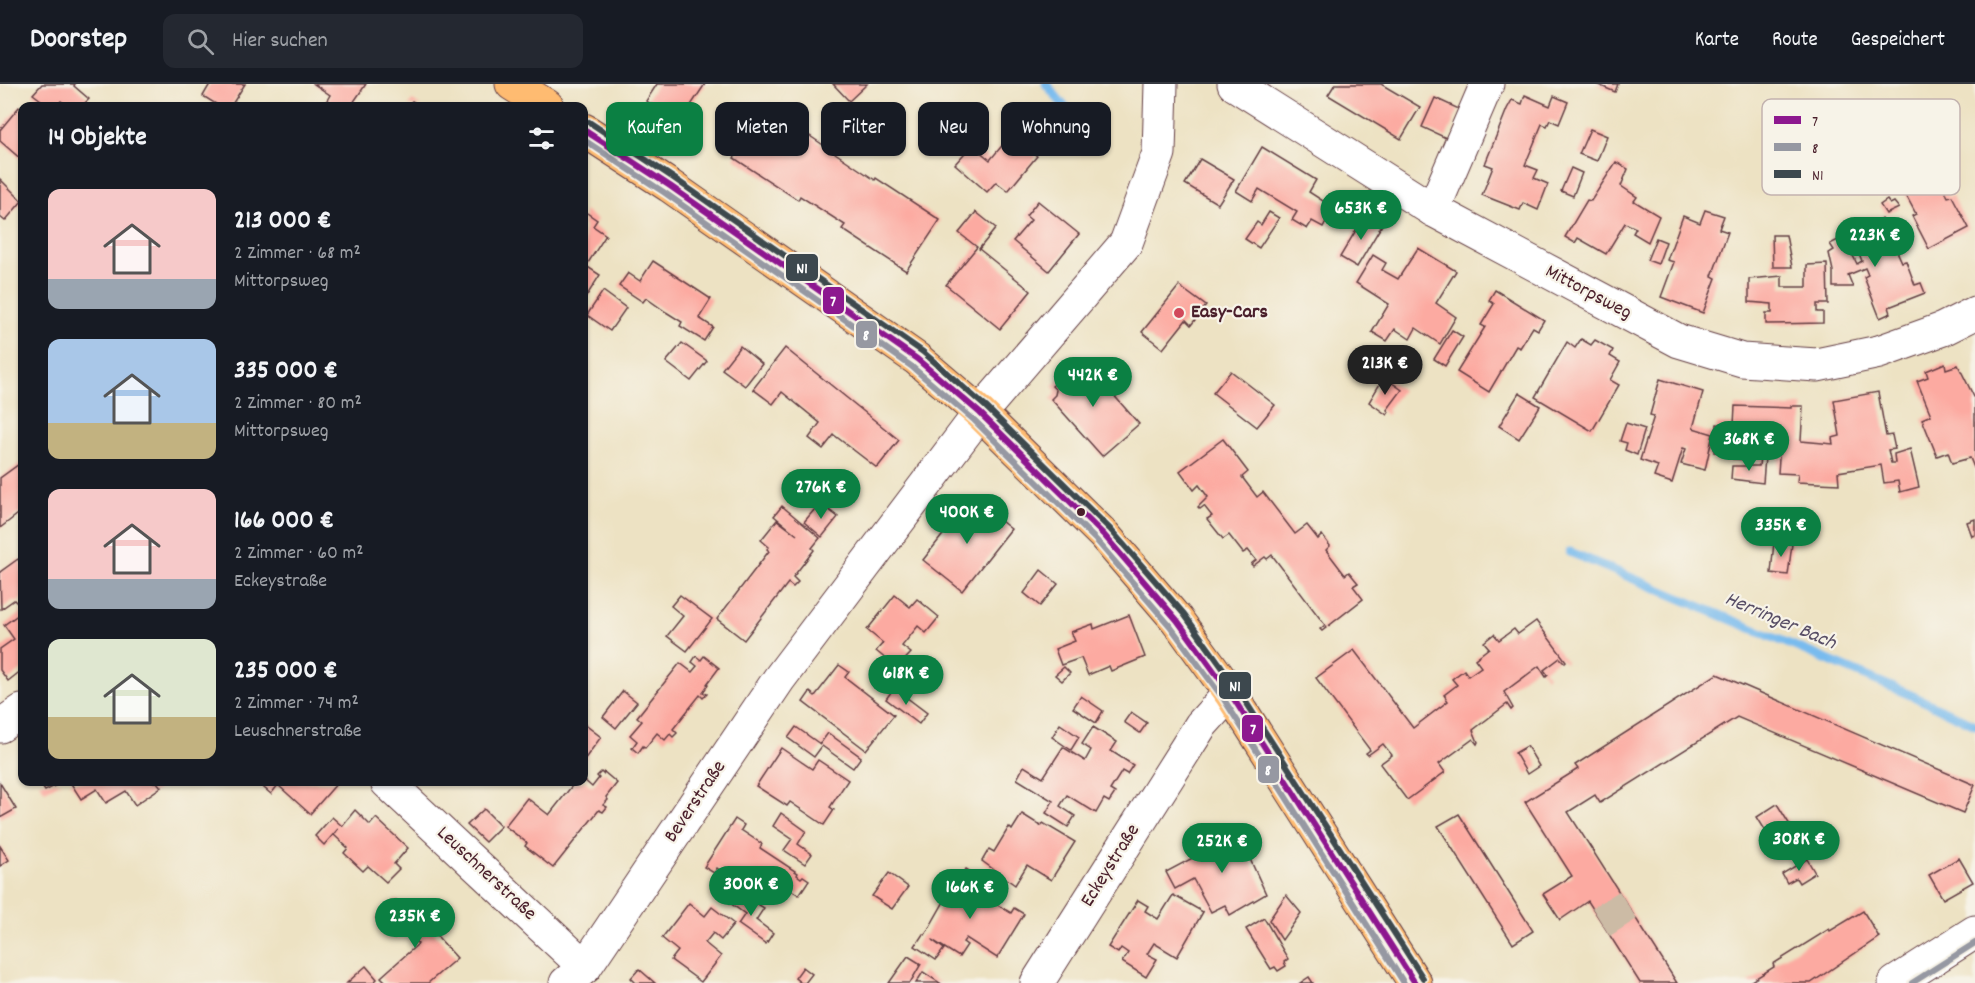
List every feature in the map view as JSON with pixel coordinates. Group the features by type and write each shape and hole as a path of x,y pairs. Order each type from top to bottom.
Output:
{"main road":[{"path":"512,84 541,102"},
{"path":"588,133 670,186 917,359 980,413 1104,535 1177,620 1230,693 1415,983"}],"street":[{"name":"Beverstraße","path":"576,975 778,680 980,413 1126,243 1159,153 1161,84"},
{"name":"Mittorpsweg","path":"1234,84 1433,210 1679,341 1742,360 1817,365 1879,352 1944,329 1975,313"},
{"path":"1433,210 1487,84"},
{"name":"Eckeystraße","path":"1037,983 1201,725 1230,693"},
{"path":"0,726 18,714"},
{"name":"Leuschnerstraße","path":"391,786 576,975"},
{"path":"1895,983 1975,932"}],"building":[{"path":"42,84 75,84 74,86 89,99 86,102 44,102 33,94"},
{"path":"210,84 245,84 234,102 213,102 203,96"},
{"path":"314,84 366,84 354,102 326,102 330,95"},
{"path":"657,84 705,84 693,102 646,101"},
{"path":"833,84 867,84 849,101"},
{"path":"1335,84 1381,84 1420,107 1401,139 1328,95"},
{"path":"1596,84 1618,84 1615,92"},
{"path":"1525,95 1550,106 1554,96 1568,102 1559,124 1550,120 1547,126 1542,124 1525,165 1538,170 1534,178 1548,184 1538,210 1523,203 1520,210 1482,195 1493,167 1485,164 1507,109 1512,100 1522,104"},
{"path":"1435,98 1459,109 1446,138 1422,127"},
{"path":"18,108 18,157 0,141 0,130"},
{"path":"1590,129 1607,136 1597,161 1579,154"},
{"path":"809,135 821,144 821,156 839,156 940,220 906,271 842,229 845,225 800,196 798,200 734,158 735,156 809,156"},
{"path":"1001,147 1001,156 1037,156 1008,191 996,182 987,192 955,164 962,156 985,156 990,160"},
{"path":"1262,147 1316,180 1309,192 1334,208 1323,227 1312,221 1307,229 1292,220 1297,212 1259,189 1252,201 1236,191"},
{"path":"1200,159 1234,179 1218,204 1185,184"},
{"path":"1616,162 1628,169 1621,186 1637,197 1634,201 1659,216 1648,242 1633,233 1636,228 1625,223 1606,254 1578,238 1575,243 1565,237 1587,200 1591,201"},
{"path":"1571,168 1582,173 1573,196 1561,191"},
{"path":"0,179 18,197 18,206 5,221 0,217"},
{"path":"1906,195 1952,196 1969,228 1929,249 1912,216 1916,214"},
{"path":"1887,200 1890,204 1894,202 1899,208 1886,214 1880,205"},
{"path":"1038,201 1079,234 1049,271 1013,241 1031,220 1026,216"},
{"path":"1705,210 1724,216 1719,229 1728,232 1712,276 1716,278 1703,313 1661,297 1674,262 1667,260 1683,216 1700,223"},
{"path":"976,212 996,228 979,249 1031,291 1000,329 946,285 977,247 959,233"},
{"path":"1269,212 1279,218 1259,248 1245,239 1257,222 1261,225"},
{"path":"588,214 597,220 593,226 606,235 588,263"},
{"path":"1365,215 1382,225 1357,267 1340,257"},
{"path":"1882,219 1902,262 1906,261 1915,285 1921,283 1925,293 1889,307 1891,313 1880,318 1864,277 1868,275 1865,268 1848,275 1853,287 1833,287 1833,271 1829,253 1834,250 1830,244 1844,237 1857,264 1862,261 1852,236"},
{"path":"1772,235 1786,235 1792,267 1773,267"},
{"path":"1656,238 1666,242 1658,264 1647,260"},
{"path":"1418,248 1456,271 1436,303 1456,317 1440,344 1416,328 1410,339 1395,329 1387,341 1372,332 1389,304 1356,283 1373,255 1386,263 1382,270 1398,279"},
{"path":"653,261 711,299 699,318 713,327 704,341 680,326 682,322 646,298 643,302 619,286 628,273 640,281"},
{"path":"1827,264 1828,304 1817,304 1817,312 1823,312 1823,323 1766,324 1766,313 1772,313 1772,304 1749,302 1749,279 1782,276 1782,287 1807,287 1807,265"},
{"path":"588,267 600,275 588,294"},
{"name":"Easy-Cars","path":"1179,286 1206,306 1191,325 1186,320 1163,349 1142,332"},
{"path":"1495,290 1544,320 1538,330 1533,327 1520,348 1516,346 1489,392 1457,372 1485,327 1481,325 1494,304 1489,300"},
{"path":"603,291 626,308 610,331 588,314"},
{"path":"1452,330 1463,337 1445,366 1434,359"},
{"path":"1581,339 1591,345 1595,340 1613,350 1610,356 1620,362 1610,380 1619,385 1592,431 1535,397 1567,342 1575,348"},
{"path":"682,343 707,361 691,381 666,362"},
{"path":"740,346 762,364 745,386 722,369"},
{"path":"785,348 899,440 877,468 834,435 823,449 809,438 820,423 782,392 773,404 753,389"},
{"path":"1082,359 1139,424 1102,456 1051,399 1056,390 1052,386"},
{"path":"1945,363 1946,369 1958,365 1975,399 1975,470 1970,458 1952,463 1948,452 1937,456 1922,419 1931,415 1917,381 1928,377 1926,371"},
{"path":"1231,371 1275,405 1257,427 1213,393"},
{"path":"1384,377 1402,390 1387,410 1389,412 1387,415 1369,402"},
{"path":"1660,379 1703,392 1693,428 1713,434 1705,470 1681,464 1686,449 1683,448 1672,483 1654,477 1658,466 1640,460 1654,416 1650,415"},
{"path":"1878,392 1886,436 1892,435 1895,449 1888,450 1891,463 1895,463 1894,454 1910,449 1919,487 1900,492 1898,481 1884,483 1881,465 1838,472 1839,484 1797,482 1798,474 1778,473 1780,445 1754,443 1753,460 1733,459 1733,453 1714,452 1717,424 1734,425 1735,406 1791,408 1791,406 1803,406 1801,441 1833,444 1832,438 1840,436 1834,400"},
{"path":"1519,393 1540,406 1519,439 1499,426"},
{"path":"1626,423 1645,429 1637,455 1625,450 1627,443 1620,441"},
{"path":"1223,439 1248,472 1242,477 1257,497 1263,492 1295,534 1307,525 1318,539 1322,535 1330,546 1326,550 1345,575 1349,572 1358,583 1353,586 1363,599 1322,631 1320,629 1325,625 1272,555 1253,566 1251,564 1256,560 1248,550 1243,553 1229,535 1223,539 1207,519 1212,516 1204,506 1200,509 1198,507 1208,497 1199,485 1194,490 1180,471"},
{"path":"1760,457 1765,457 1763,483 1731,479 1732,466 1759,466"},
{"path":"18,465 18,514 0,528 0,478"},
{"path":"972,498 1011,529 962,591 923,560"},
{"path":"820,503 838,517 822,537 804,522"},
{"path":"782,506 820,538 812,548 814,550 793,577 798,582 793,587 788,583 744,640 717,619 769,551 767,549 769,547 761,540 777,520 797,535 774,516"},
{"path":"1975,519 1975,535 1972,536 1967,522"},
{"path":"1774,542 1792,544 1788,575 1771,573"},
{"path":"18,559 18,602 14,600 1,609 0,572"},
{"path":"1041,570 1058,584 1040,606 1024,593"},
{"path":"680,595 712,619 687,651 667,636 683,616 671,606"},
{"path":"895,595 910,607 917,599 939,617 926,633 918,626 902,646 911,653 897,668 876,651 883,643 867,630"},
{"path":"18,615 18,673 8,681 0,670 0,649 14,639 4,625"},
{"path":"1129,615 1145,657 1111,671 1109,666 1088,675 1081,658 1061,665 1055,649 1075,641 1071,632 1093,624 1094,629"},
{"path":"1536,621 1566,661 1565,663 1560,658 1544,670 1548,675 1546,677 1539,666 1504,692 1513,708 1511,710 1507,704 1473,730 1477,744 1473,739 1439,764 1445,772 1407,800 1380,764 1392,755 1383,744 1368,755 1366,753 1370,750 1316,678 1354,650 1413,728 1448,701 1444,695 1457,685 1452,679 1464,670 1468,676 1481,667 1475,659 1489,648 1484,642 1494,634 1499,640 1514,629 1518,634"},
{"path":"696,656 701,660 704,656 719,668 703,692 707,694 703,698 700,695 673,729 677,733 673,737 670,734 665,740 657,733 638,753 632,748 637,741 630,735 642,721 637,717 680,663 692,672 697,666 692,662"},
{"path":"839,665 849,672 845,677 894,715 866,750 803,702 810,692 815,696"},
{"path":"1064,667 1070,673 1062,681 1055,675"},
{"path":"1717,674 1975,785 1963,813 1737,717 1600,803 1595,795 1568,812 1677,983 1640,983 1588,901 1560,920 1543,894 1572,876 1525,802 1578,769 1575,765"},
{"path":"894,688 927,713 919,724 886,699"},
{"path":"623,691 637,702 616,728 603,717"},
{"path":"1081,696 1103,711 1096,723 1073,708"},
{"path":"1131,712 1147,723 1140,733 1124,722"},
{"path":"1060,724 1079,737 1071,750 1052,737"},
{"path":"588,727 601,737 588,755"},
{"path":"796,727 820,744 828,733 861,757 853,768 822,746 814,757 788,738"},
{"path":"1093,727 1117,742 1111,751 1133,765 1127,774 1122,771 1110,790 1115,793 1109,802 1104,799 1096,813 1067,795 1060,806 1075,816 1068,827 1046,813 1053,801 1017,779 1024,766 1043,778 1063,747 1085,761 1091,750 1082,744"},
{"path":"1527,746 1539,766 1527,774 1515,753"},
{"path":"781,748 812,769 818,760 848,780 830,807 834,810 824,825 790,802 787,806 756,786"},
{"path":"604,772 617,783 606,797 608,800 603,805 607,807 603,812 599,810 553,868 525,846 527,843 505,826 527,798 549,815 572,786 588,786 588,784 592,787 599,778 597,776"},
{"path":"0,783 16,809 0,818"},
{"path":"42,786 54,786 45,791"},
{"path":"73,786 161,787 135,805 126,791 106,803 97,789 81,799"},
{"path":"262,786 277,786 271,794"},
{"path":"279,786 334,786 310,814"},
{"path":"1777,804 1798,838 1778,851 1757,817"},
{"path":"484,809 501,826 485,842 467,825"},
{"path":"355,810 370,825 376,818 408,848 394,864 399,869 386,882 368,866 363,871 344,853 348,848 334,835 338,829 324,845 315,836 332,817 342,826"},
{"path":"781,813 806,831 798,844 812,854 805,864 784,850 792,839 773,826"},
{"path":"1022,814 1041,826 1043,823 1075,842 1051,880 1027,865 1015,885 982,861 989,849 994,852 1009,827 1012,830"},
{"path":"1459,814 1533,931 1513,944 1438,826"},
{"path":"735,819 744,825 741,830 762,844 760,848 798,873 797,875 801,878 803,876 809,880 799,895 780,883 767,903 755,895 758,890 741,878 738,882 717,868 714,873 704,867"},
{"path":"1234,830 1240,841 1246,838 1256,856 1250,859 1266,894 1230,915 1225,905 1211,912 1193,879 1175,889 1166,872 1204,852 1202,848"},
{"path":"0,846 9,860 0,866"},
{"path":"1959,858 1973,882 1943,899 1929,875"},
{"path":"1807,859 1815,873 1799,883 1796,878 1787,883 1782,874"},
{"path":"966,869 997,889 989,900 1011,913 1014,908 1024,914 997,958 966,938 963,942 967,945 959,957 932,940 944,949 936,960 915,946 923,934 925,935"},
{"path":"889,873 908,887 892,909 872,896"},
{"path":"737,891 764,908 756,920 773,933 766,944 738,924 745,914 730,903"},
{"path":"1173,895 1203,912 1177,957 1154,943 1147,954 1157,959 1146,977 1122,962 1128,953 1121,948 1118,953 1108,947 1138,900 1148,906 1145,911 1158,919"},
{"path":"1286,895 1301,913 1282,940 1269,920"},
{"path":"396,900 414,920 419,916 457,958 428,983 387,983 381,977 418,944 404,929 394,938 376,918"},
{"path":"689,903 705,916 712,907 734,924 721,940 713,933 705,943 721,956 701,982 671,960 678,951 662,938"},
{"path":"1863,911 1879,937 1811,983 1748,983 1774,967 1773,964"},
{"path":"1264,918 1288,959 1284,962 1286,966 1278,971 1275,967 1271,969 1246,929"},
{"path":"908,956 921,964 910,983 889,983"},
{"path":"366,966 377,979 373,983 347,983"},
{"path":"803,967 812,974 805,983 801,983 795,978"},
{"path":"639,969 655,983 636,983 631,978"},
{"path":"923,972 940,983 916,983"},
{"path":"1309,977 1313,983 1300,983"}],"waterway":[{"name":"Herringer Bach","path":"1046,84 1061,102"},
{"name":"Herringer Bach","path":"1570,552 1913,696 1975,725"}],"tunnel":[{"path":"1601,922 1628,905"}],"transit line":[{"name":"N1","path":"589,122 675,179 923,352 986,407 1110,529 1184,614 1237,688 1423,978"},
{"name":"7","path":"588,133 670,186 917,359 980,413 1104,535 1177,620 1230,693 1415,983"},
{"name":"8","path":"588,143 665,193 911,366 974,420 1097,541 1170,626 1223,698 1404,983"},
{"name":"8","path":"1912,983 1975,943"}],"place":[{"name":"Easy-Cars","path":"1179,313"}]}
